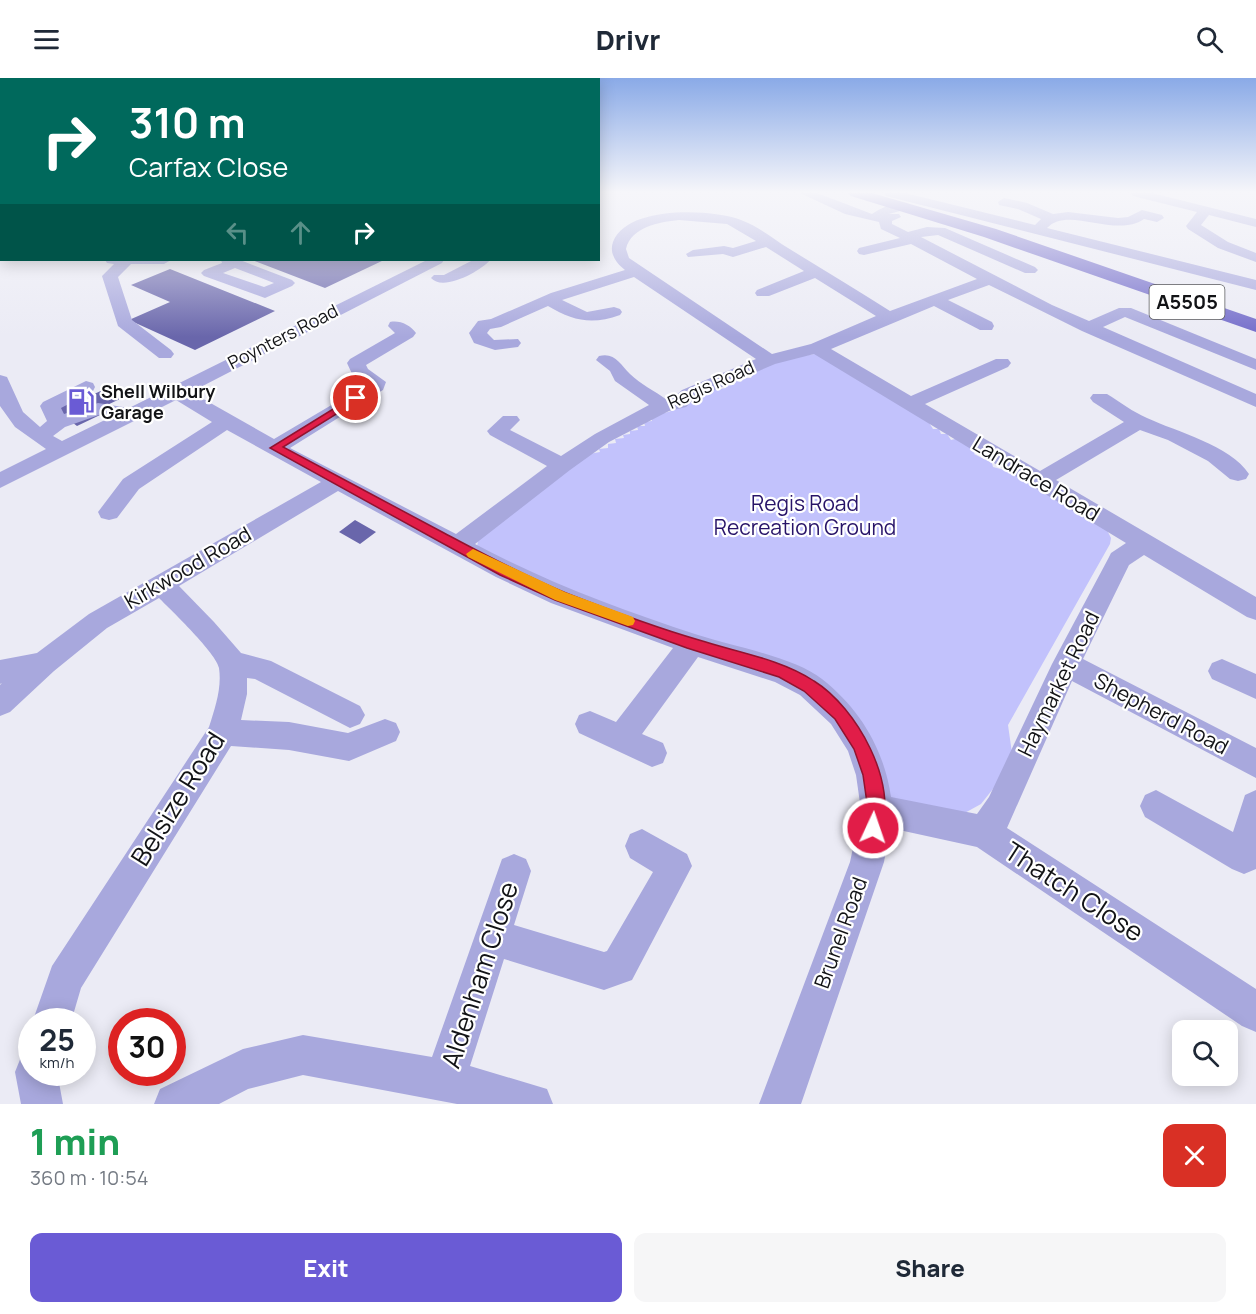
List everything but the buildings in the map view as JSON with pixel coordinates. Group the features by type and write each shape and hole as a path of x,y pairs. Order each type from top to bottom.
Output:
{"main road":[{"name":"A5505","path":"1004,241 1017,243 1256,326"}],"street":[{"path":"621,241 619,250 622,260 769,360"},
{"path":"693,254 724,250 737,256 770,241 888,317"},
{"path":"864,251 899,241"},
{"path":"919,241 1088,327 1256,400"},
{"path":"963,241 1030,270"},
{"path":"1077,241 1256,285"},
{"path":"1214,241 1256,258"},
{"path":"118,261 111,276 124,322 165,354"},
{"name":"Poynters Road","path":"0,481 177,392 419,265 438,269 445,280 477,262"},
{"path":"1209,264 1256,266"},
{"path":"512,343 488,344 480,339 478,333 484,325 495,323 549,299 636,271"},
{"path":"763,293 818,271"},
{"name":"Regis Road","path":"458,545 562,465 602,438 663,406 679,403 689,394 769,360 817,348 888,317 991,279"},
{"path":"549,299 583,318 597,318 614,312"},
{"path":"935,300 984,326"},
{"path":"1088,327 1125,310 1256,365"},
{"path":"275,448 376,386 377,382 360,372 350,360 381,347 407,332"},
{"name":"Landrace Road","path":"817,348 1256,610"},
{"path":"605,360 617,368 622,377 663,406"},
{"path":"909,404 1002,363"},
{"path":"0,381 7,405 22,424 61,450"},
{"path":"58,423 50,406 86,387"},
{"name":"Brunel Road","path":"177,392 226,422 505,571 560,596 692,644 784,673 810,686 841,715 861,745 872,775 877,810 867,862 780,1104"},
{"path":"1100,398 1138,422 1175,436 1215,456 1238,474"},
{"path":"40,436 58,423 98,409 132,414"},
{"path":"510,420 497,431 562,465"},
{"path":"109,512 131,484 226,422"},
{"path":"1039,481 1138,422"},
{"name":"Kirkwood Road","path":"0,703 44,663 98,621 338,482"},
{"name":"Haymarket Road","path":"984,832 1000,808 1066,664 1120,559 1142,544"},
{"path":"161,584 205,628 233,663 261,669 350,715"},
{"path":"621,739 692,644"},
{"name":"Kirkwood Road","path":"0,672 44,663"},
{"name":"Belsize Road","path":"56,1008 65,979 223,732 233,694 233,663"},
{"name":"Shepherd Road","path":"1066,664 1256,764"},
{"path":"1222,671 1256,687"},
{"path":"590,724 652,753"},
{"path":"223,732 289,736 349,747 385,732"},
{"path":"1156,806 1244,856 1256,806"},
{"name":"Thatch Close","path":"877,810 984,832 1256,1012"},
{"path":"493,937 604,971 619,967 675,866 642,846"},
{"name":"Aldenham Close","path":"445,1080 514,871"},
{"path":"179,1102 243,1070 303,1055 445,1080 532,1104"},
{"path":"39,1086 42,1104"}],"green space":[{"name":"Regis Road Recreation Ground","path":"814,354 822,355 928,421 933,429 939,429 941,434 947,434 951,440 959,438 977,449 974,454 992,463 993,467 1016,473 1107,530 1111,538 1110,544 1008,725 1012,753 1008,770 981,804 952,820 905,809 887,795 839,707 601,606 477,548 478,540 589,454 608,448 608,444 616,443 615,439 624,438 623,435 630,434 630,431 638,430 637,426 645,426 644,422 652,421 652,416 685,405 702,392 710,394 714,390 726,388 728,384 734,385 736,381 741,382 744,378 751,378 755,372 769,363"}],"slow traffic":[{"path":"473,554 560,596 628,621"}],"place":[{"name":"Shell Wilbury Garage","path":"81,402"}],"route":[{"path":"356,398 275,448 476,556 560,596 692,644 784,673 810,686 841,715 861,745 872,775 877,810 873,828"}]}
